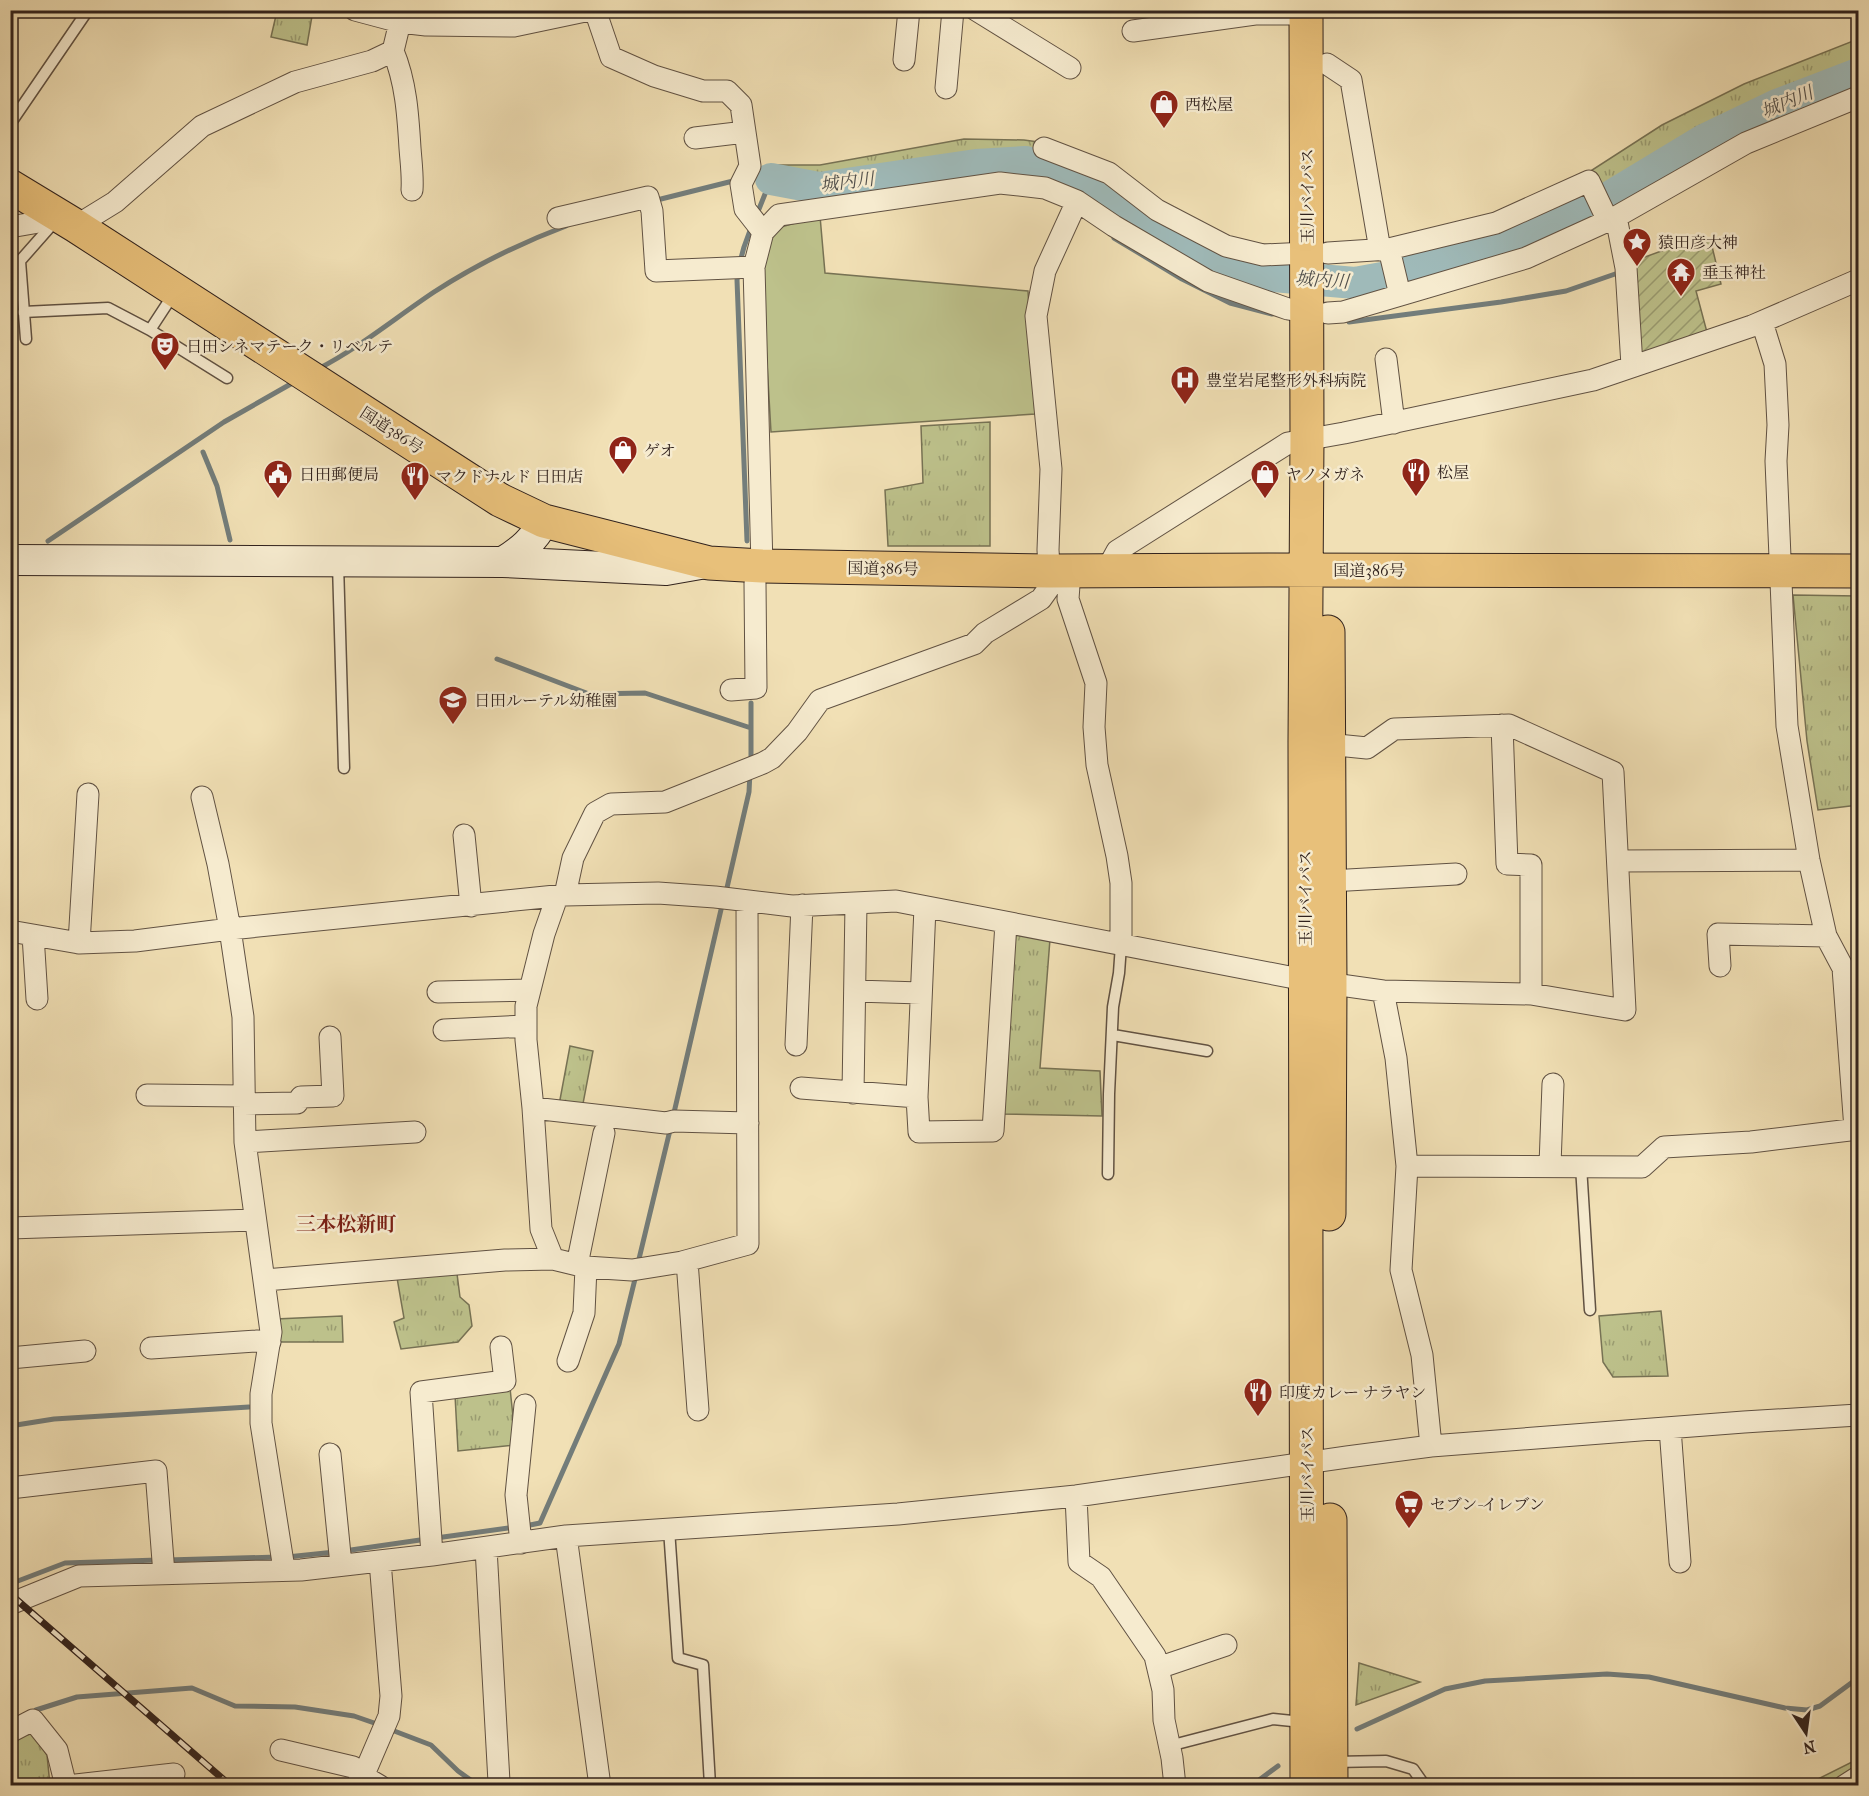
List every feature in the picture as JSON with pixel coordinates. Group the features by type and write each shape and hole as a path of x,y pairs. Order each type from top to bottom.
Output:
{"highway":[{"name":"玉川バイパス","path":"1313,12 1327,64 1317,308 1319,1770"},
{"name":"玉川バイパス","path":"1313,12 1318,257"},
{"name":"国道386号","path":"10,186 307,374 500,500 544,521 759,574 1055,576 1109,571 1858,571"},
{"name":"玉川バイパス","path":"1317,743 1330,881 1318,982"},
{"name":"玉川バイパス","path":"1318,1461 1307,1723 1319,1770"}],"street":[{"path":"355,10 400,22 426,25 514,26 590,10"},
{"path":"595,10 611,57 654,76 703,91 727,92 741,105 750,166 741,184 745,209 763,232"},
{"path":"903,60 909,10"},
{"path":"946,88 953,10"},
{"path":"976,10 1070,68"},
{"path":"1133,31 1254,14 1313,12"},
{"path":"400,22 393,51 401,70 404,87 409,125 412,190"},
{"path":"10,227 62,218 115,202 202,126 295,82 372,61 393,51"},
{"path":"1327,64 1351,80 1385,250 1400,296"},
{"path":"731,690 756,688 759,574 743,267 763,232 778,215 1000,183 1045,188 1077,201 1114,226 1208,281 1288,309 1317,308 1343,312 1526,258 1612,219 1746,143 1858,97"},
{"path":"695,138 745,132"},
{"path":"1044,148 1109,173 1157,210 1226,246 1263,255 1318,257 1385,250 1496,223 1589,181 1612,219 1626,268 1632,366"},
{"path":"1077,201 1045,271 1036,316 1051,469 1048,550 1055,576 1069,585 1068,599 1096,683 1094,727 1097,765 1120,874 1121,945"},
{"path":"558,218 650,203 656,271 743,267"},
{"path":"1109,571 1117,551 1288,443 1394,423 1593,380 1762,322 1858,280"},
{"path":"1407,1166 1642,1167 1664,1147 1751,1142 1857,1129 1851,966 1826,936 1809,860 1787,726 1776,461 1778,425 1775,364 1762,322"},
{"path":"1386,359 1394,423"},
{"path":"503,562 520,551 536,536 544,521"},
{"path":"10,560 503,562 666,570 709,563"},
{"path":"553,1260 541,1229 526,1006 544,934 561,896 573,858 595,813 611,804 665,802 772,759 797,732 820,700 974,644 985,633 1041,599 1055,576"},
{"path":"1502,725 1507,864 1531,865 1531,994"},
{"path":"10,931 79,943 135,941 230,929 561,896 658,892 801,906 896,901 1318,982 1383,991 1531,994 1625,1010 1613,772 1509,725 1394,729 1367,748 1317,743"},
{"path":"79,943 88,794"},
{"path":"202,797 218,864 243,1017 245,1142 271,1332 261,1394 261,1423 284,1569"},
{"path":"464,836 471,906"},
{"path":"1618,861 1809,860"},
{"path":"1330,881 1456,874"},
{"path":"265,1280 505,1260 553,1260 581,1266 637,1269 687,1261 748,1244 748,1123 732,899"},
{"path":"853,1093 856,904"},
{"path":"796,1044 801,906"},
{"path":"925,907 917,1097 919,1132 993,1131 1006,923"},
{"path":"1720,966 1718,934 1826,936"},
{"path":"33,935 37,999"},
{"path":"438,992 530,990"},
{"path":"855,991 921,993"},
{"path":"1383,991 1396,1058 1407,1166 1401,1270 1422,1355 1431,1446"},
{"path":"444,1030 526,1026"},
{"path":"147,1095 297,1103 301,1097 333,1096 330,1037"},
{"path":"1550,1165 1553,1084"},
{"path":"801,1088 917,1097"},
{"path":"533,1108 670,1122 748,1123"},
{"path":"245,1142 415,1132"},
{"path":"568,1361 584,1313 581,1266 604,1133"},
{"path":"10,1228 254,1220"},
{"path":"687,1261 698,1410"},
{"path":"151,1348 270,1342"},
{"path":"432,1555 421,1392 505,1381 501,1347"},
{"path":"10,1358 85,1351"},
{"path":"521,1540 516,1495 525,1405"},
{"path":"10,1604 79,1576 301,1570 340,1555 380,1562 486,1548 521,1540 898,1514 1076,1496 1431,1446 1858,1415"},
{"path":"1670,1428 1680,1562"},
{"path":"330,1454 340,1555"},
{"path":"10,1488 156,1471 164,1574"},
{"path":"1076,1496 1079,1562 1101,1577 1155,1656 1163,1690 1164,1719 1176,1785"},
{"path":"566,1536 600,1785"},
{"path":"486,1548 499,1782"},
{"path":"281,1750 353,1767 367,1782 385,1725 391,1695 380,1562"},
{"path":"1158,1668 1226,1645"},
{"path":"10,1732 33,1720 57,1750 67,1785 174,1774"},
{"path":"1844,1785 1858,1777"}],"lane":[{"path":"10,124 88,10"},
{"path":"26,339 20,261 62,218"},
{"path":"150,330 167,304"},
{"path":"23,312 108,308 150,330 227,378"},
{"path":"338,561 344,768"},
{"path":"1108,1174 1113,1007 1121,945"},
{"path":"1113,1035 1207,1051"},
{"path":"1581,1166 1590,1310"},
{"path":"669,1529 678,1658 703,1665 710,1785"},
{"path":"1169,1746 1273,1719 1307,1723"},
{"path":"1319,1770 1386,1761 1413,1769 1425,1785"}],"green space":[{"path":"277,11 290,11 312,16 307,45 271,37"},
{"path":"1858,39 1858,63 1777,96 1680,142 1599,189 1589,172 1662,125 1744,84"},
{"path":"964,139 1024,140 1046,143 1163,206 1241,242 1281,246 1281,268 1222,252 1150,221 1104,183 1036,159 982,157 815,177 778,170 778,165 820,165"},
{"path":"820,216 825,273 1028,291 1035,414 771,432 762,277 773,233 781,227"},
{"name":"垂玉神社","path":"1697,238 1710,238 1721,284 1696,291 1708,336 1639,358 1634,261"},
{"path":"990,422 990,546 888,546 885,490 923,483 921,426"},
{"path":"1793,595 1858,596 1858,805 1818,810 1807,741"},
{"path":"1010,930 1050,939 1040,1068 1100,1071 1102,1116 999,1114"},
{"path":"570,1046 593,1051 582,1109 559,1105"},
{"path":"456,1266 460,1297 469,1305 472,1326 458,1342 401,1349 394,1322 404,1318 396,1272"},
{"path":"1661,1311 1668,1376 1613,1377 1603,1362 1599,1316"},
{"path":"342,1316 343,1342 278,1342 276,1319"},
{"path":"510,1388 516,1445 458,1451 455,1395"},
{"path":"1359,1663 1420,1682 1356,1705"},
{"path":"32,1730 47,1755 50,1785 11,1785 10,1739"},
{"path":"1858,1759 1858,1785 1804,1786"}],"waterway":[{"name":"城内川","path":"771,179 819,188 976,165 1026,162 1077,181 1150,232 1224,263 1273,276 1355,283 1393,276 1503,247 1608,198 1704,140 1777,105 1858,74"},
{"path":"749,178 771,179 757,214"},
{"path":"653,201 737,180"},
{"path":"740,262 752,225"},
{"path":"318,369 348,352 465,273 515,247 566,226"},
{"path":"1114,238 1182,279 1230,303 1272,314"},
{"path":"739,271 737,280 747,541"},
{"path":"1349,322 1566,291 1618,273"},
{"path":"48,541 224,422 296,381"},
{"path":"203,452 217,486 230,540"},
{"path":"497,659 589,694 645,693 751,728"},
{"path":"751,703 751,763"},
{"path":"726,892 749,792 750,772"},
{"path":"673,1117 723,901"},
{"path":"638,1263 671,1126"},
{"path":"525,1526 540,1523 619,1344 636,1275"},
{"path":"10,1426 54,1419 249,1407"},
{"path":"436,1538 516,1527"},
{"path":"344,1551 427,1539"},
{"path":"287,1557 335,1552"},
{"path":"167,1560 278,1557"},
{"path":"10,1584 65,1563 158,1560"},
{"path":"1357,1729 1445,1689 1485,1681 1607,1674 1649,1677 1785,1708 1807,1710 1820,1706 1858,1678"},
{"path":"36,1710 77,1697 192,1688 235,1706 295,1707 354,1716 380,1725"},
{"path":"389,1729 431,1745 458,1771 479,1786"},
{"path":"1251,1786 1278,1766"}],"railway":[{"path":"10,1594 231,1786"}],"place":[{"name":"西松屋","path":"1164,130"},
{"name":"猿田彦大神","path":"1637,268"},
{"name":"垂玉神社","path":"1681,298"},
{"name":"日田シネマテーク・リベルテ","path":"165,372"},
{"name":"豊堂岩尾整形外科病院","path":"1185,406"},
{"name":"ゲオ","path":"623,476"},
{"name":"松屋","path":"1416,498"},
{"name":"日田郵便局","path":"278,500"},
{"name":"ヤノメガネ","path":"1265,500"},
{"name":"マクドナルド 日田店","path":"415,502"},
{"name":"日田ルーテル幼稚園","path":"453,726"},
{"name":"印度カレー ナラヤン","path":"1258,1418"},
{"name":"セブン-イレブン","path":"1409,1530"}],"district":[{"name":"三本松新町","path":"346,1224"}]}
